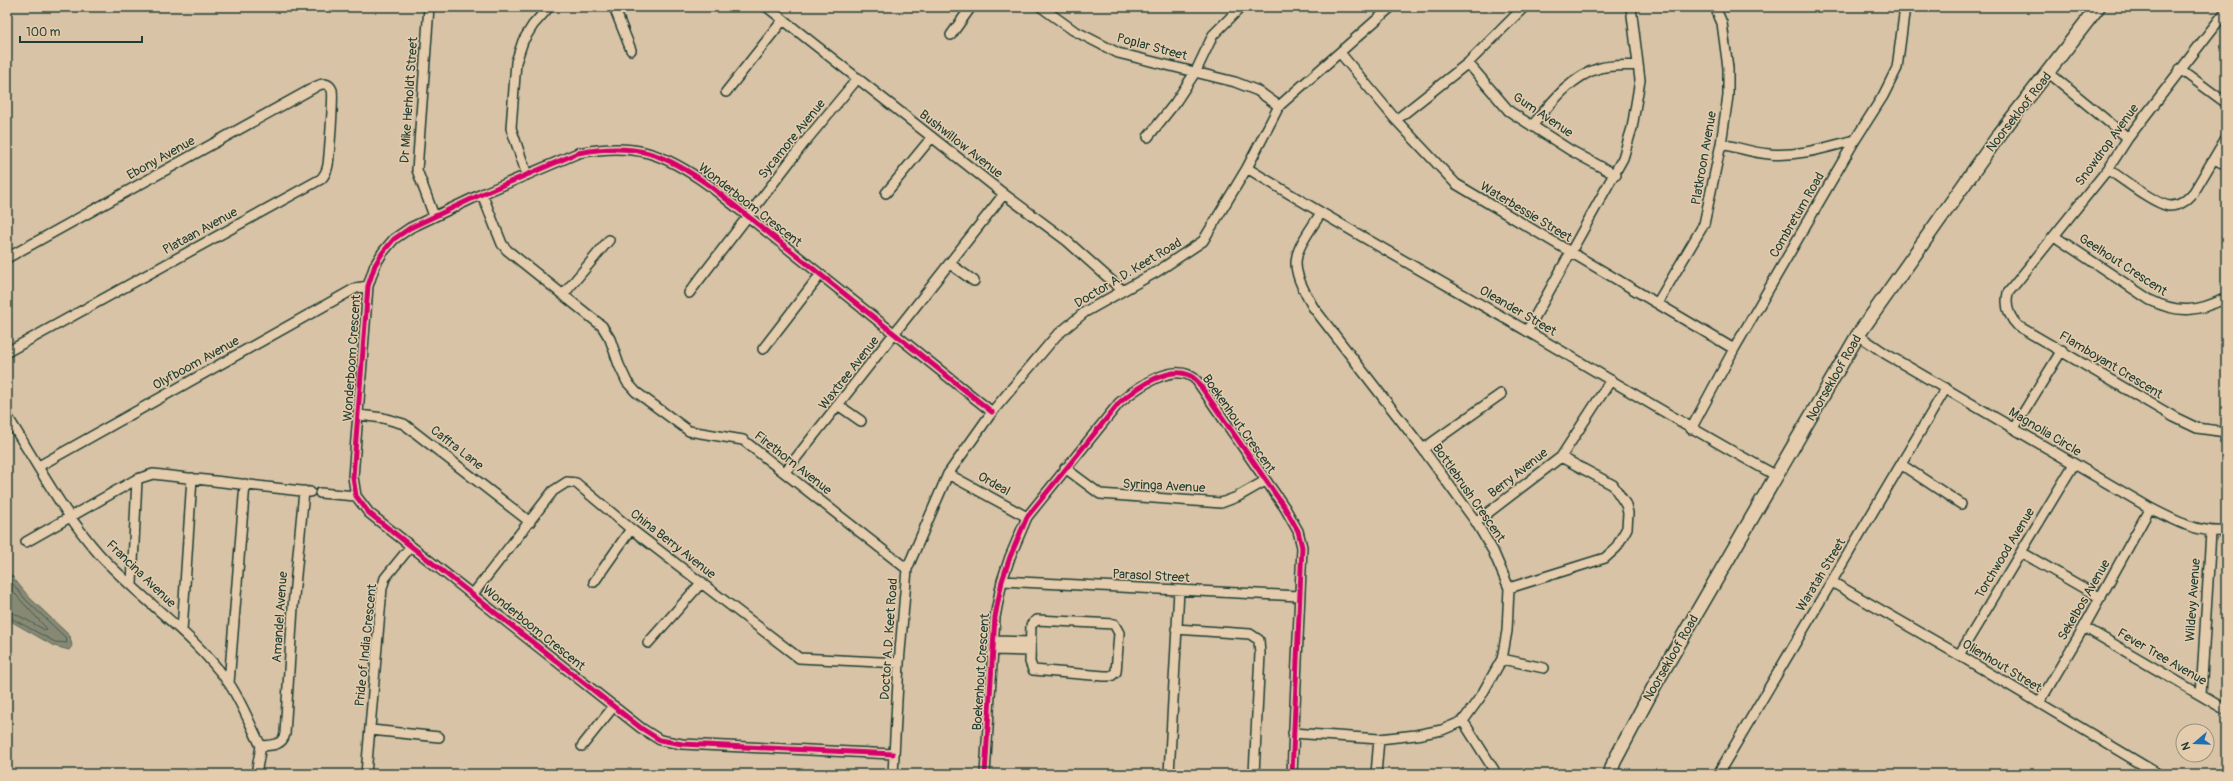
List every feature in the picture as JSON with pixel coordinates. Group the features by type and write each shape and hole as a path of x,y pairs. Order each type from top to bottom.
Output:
{"street":[{"name":"Dr Mike Herholdt Street","path":"429,7 417,170 434,216"},
{"path":"527,175 511,128 516,62 523,41 533,24 549,7"},
{"path":"614,7 631,50"},
{"name":"Bushwillow Avenue","path":"767,7 1004,194 1067,241 1122,290"},
{"path":"951,35 971,7"},
{"name":"Poplar Street","path":"1041,7 1073,30 1118,53 1196,71 1258,91 1279,106"},
{"path":"1196,71 1213,35 1241,7"},
{"name":"Doctor A.D. Keet Road","path":"893,774 899,663 907,569 948,474 992,412 1056,336 1085,312 1158,271 1203,241 1247,168 1279,106 1341,54 1391,7"},
{"path":"1396,120 1468,63 1524,7"},
{"path":"1527,331 1616,174 1623,158 1632,128 1640,80 1631,7"},
{"name":"Platkroon Avenue","path":"1658,302 1704,224 1721,144 1728,96 1728,68 1722,23 1715,7"},
{"name":"Combretum Road","path":"1691,429 1734,349 1855,140 1884,96 1897,68 1905,7"},
{"name":"Noorsekloof Road","path":"1610,774 1614,762 1656,683 1858,335 1999,135 2049,73 2098,7"},
{"name":"Snowdrop Avenue","path":"2008,293 2108,169 2128,138 2226,11"},
{"path":"726,92 783,20"},
{"name":"Waterbessie Street","path":"1341,54 1396,120 1456,184 1570,253 1658,302 1734,349"},
{"name":"Gum Avenue","path":"1468,63 1508,111 1616,174"},
{"path":"1532,126 1548,104 1586,74 1601,68 1638,65"},
{"path":"2180,69 2226,102"},
{"name":"Poplar Street","path":"1148,137 1175,103 1196,71"},
{"path":"2049,73 2128,138"},
{"name":"Sycamore Avenue","path":"747,217 858,78"},
{"name":"Ebony Avenue","path":"7,258 317,86 328,85"},
{"name":"Plataan Avenue","path":"7,352 321,179 328,165 333,104 333,94 328,85"},
{"path":"886,193 932,137"},
{"path":"2108,169 2161,204 2172,206 2188,199 2226,138"},
{"path":"1721,144 1768,154 1783,155 1804,152 1855,140"},
{"name":"Wonderboom Crescent","path":"893,754 670,743 649,734 369,513 356,496 353,477 368,286 375,265 388,244 410,228 482,194 578,153 593,150 638,150 665,158 688,171 992,412"},
{"path":"2214,159 2226,165"},
{"name":"Oleander Street","path":"1247,168 1321,213 1611,380 1691,429 1777,476"},
{"name":"Firethorn Avenue","path":"482,194 502,244 518,260 607,331 619,365 627,382 636,392 689,431 744,440 907,569"},
{"name":"Waxtree Avenue","path":"785,472 1004,194"},
{"name":"Bottlebrush Crescent","path":"1321,213 1298,249 1295,261 1297,274 1304,290 1313,307 1476,522 1494,551 1509,588 1507,631 1502,659 1481,696 1463,721"},
{"name":"Wonderboom Crescent","path":"689,292 747,217"},
{"name":"Geelhout Crescent","path":"2054,236 2150,300 2166,308 2192,310 2226,298"},
{"path":"563,295 609,240"},
{"path":"950,264 974,281"},
{"path":"763,349 820,275"},
{"name":"Olyfboom Avenue","path":"38,466 356,288 368,286"},
{"name":"Flamboyant Crescent","path":"2008,293 2007,305 2014,321 2185,423 2202,429 2226,432"},
{"name":"Magnolia Circle","path":"1858,335 1886,354 2178,523 2211,532 2226,531"},
{"path":"2014,428 2062,350"},
{"name":"Boekenhout Crescent","path":"985,774 995,617 1002,581 1026,517 1119,403 1136,388 1162,376 1176,373 1192,377 1197,381 1285,508 1300,538 1302,547 1292,774"},
{"name":"Berry Avenue","path":"1476,522 1560,457 1611,380"},
{"name":"Waratah Street","path":"1718,774 1902,465 1946,388"},
{"path":"1422,449 1501,394"},
{"path":"838,405 861,421"},
{"name":"Caffra Lane","path":"359,415 383,418 404,424 530,522"},
{"name":"Francina Avenue","path":"7,416 72,518 100,554 182,631 216,666 229,683 261,746"},
{"path":"1509,588 1605,558 1616,548 1627,528 1628,514 1617,489 1560,457"},
{"name":"Torchwood Avenue","path":"1960,655 2074,464"},
{"path":"1902,465 1961,504"},
{"name":"Syringa Avenue","path":"1065,468 1095,492 1113,496 1221,503 1237,497 1265,481"},
{"path":"26,542 72,518 137,479 148,475 161,473 192,478 356,496"},
{"name":"Ordeal","path":"948,474 1026,517"},
{"path":"182,631 192,478"},
{"path":"132,584 137,479"},
{"name":"China Berry Avenue","path":"473,594 553,491 563,484 571,482 581,486 631,529 702,582 799,658 899,663"},
{"path":"229,683 245,484"},
{"name":"Amandel Avenue","path":"261,746 278,744 282,741 285,734 293,613 311,492"},
{"name":"Sekelbos Avenue","path":"2038,703 2101,598 2150,508"},
{"path":"594,582 631,529"},
{"name":"Wildevy Avenue","path":"2201,695 2211,532"},
{"name":"Pride of India Crescent","path":"366,774 371,730 382,588 386,578 411,546"},
{"path":"2021,552 2101,598"},
{"name":"Parasol Street","path":"1002,581 1299,596"},
{"path":"648,643 702,582"},
{"name":"Olienhout Street","path":"1832,582 1960,655 2158,774"},
{"path":"1169,774 1178,590"},
{"path":"1038,620 1109,623 1116,626 1119,632 1118,667 1116,672 1111,676 1035,671 1030,667 1030,647 1031,625 1038,620"},
{"name":"Fever Tree Avenue","path":"2084,627 2226,710"},
{"path":"1176,628 1250,634 1259,640 1260,654 1254,774"},
{"path":"993,645 1030,647"},
{"path":"1502,659 1544,668"},
{"path":"582,746 614,706"},
{"path":"1293,733 1379,739 1435,731 1463,721 1494,770"},
{"path":"371,730 439,737"},
{"path":"1376,774 1379,739"},
{"path":"256,774 261,746"}],"water":[{"path":"7,570 29,597 70,636 72,646 69,650 54,646 7,619"}],"cycle path":[{"path":"893,754 682,744 660,740 641,728 369,513 356,496 353,477 368,286 375,265 383,252 394,239 410,228 482,194 578,153 616,149 648,153 678,165 710,186 992,412"},
{"path":"985,774 995,617 1002,581 1010,557 1027,517 1119,403 1135,390 1156,378 1167,374 1178,373 1188,375 1197,381 1285,508 1298,531 1302,547 1292,774"}]}
